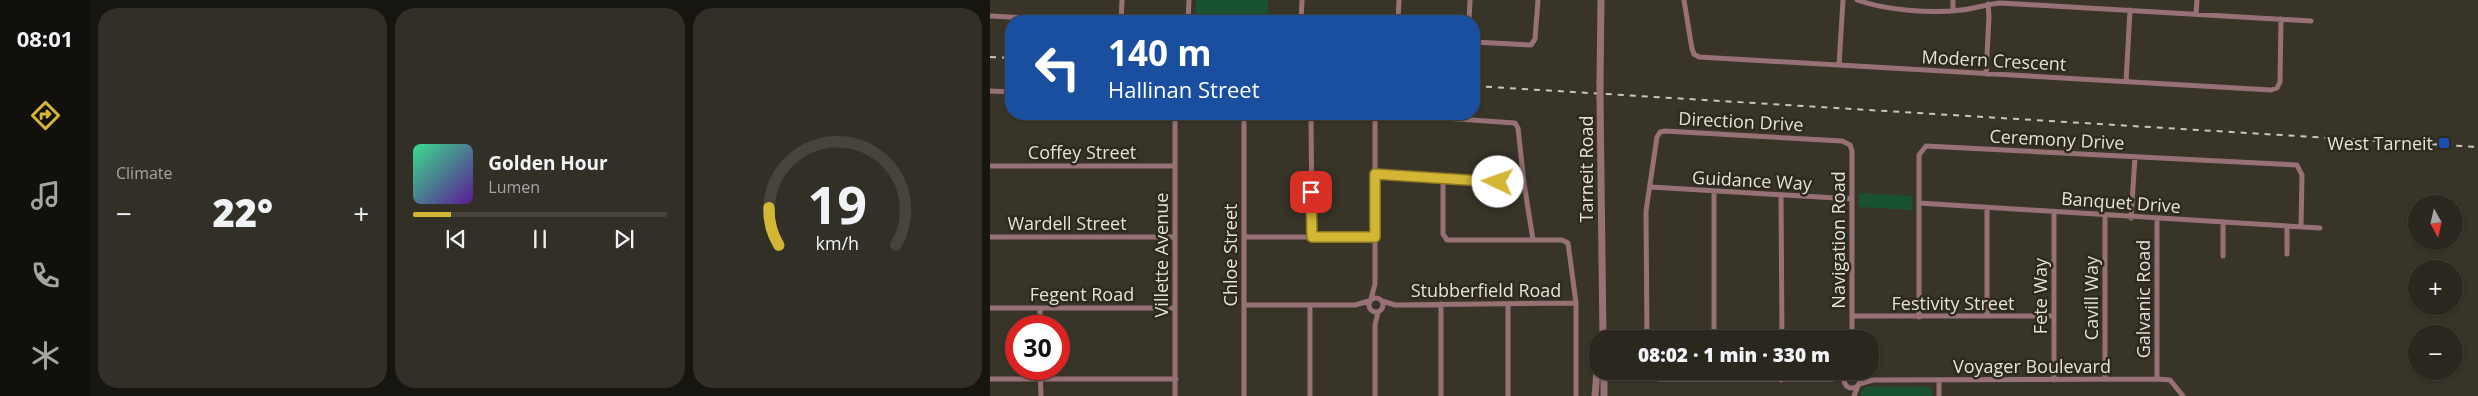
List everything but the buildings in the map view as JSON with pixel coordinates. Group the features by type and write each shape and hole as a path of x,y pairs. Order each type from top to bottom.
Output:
{"street":[{"path":"1121,15 1122,0"},
{"path":"1189,15 1190,0"},
{"path":"1301,15 1302,0"},
{"path":"1398,15 1399,0"},
{"path":"1469,15 1470,0"},
{"path":"1480,42 1531,45 1535,40 1538,0"},
{"name":"Tarneit Road","path":"1601,0 1600,97 1603,330"},
{"name":"Modern Crescent","path":"1684,0 1692,49 1697,56 2126,82 2275,89 2280,82 2281,19"},
{"path":"1839,65 1843,0"},
{"path":"1857,0 1953,11 1988,4 2006,3 2311,21"},
{"path":"1953,0 1953,11"},
{"path":"2196,14 2197,0"},
{"path":"1986,74 1988,4"},
{"path":"2126,82 2130,10"},
{"path":"990,16 1005,17"},
{"path":"990,91 1005,92"},
{"name":"Villette Avenue","path":"1175,120 1175,396"},
{"name":"Chloe Street","path":"1244,120 1244,396"},
{"path":"1311,120 1312,237"},
{"path":"1375,120 1375,284 1370,300 1370,310 1375,325"},
{"path":"1472,120 1515,123 1519,132 1524,183 1533,240"},
{"name":"Direction Drive","path":"1647,330 1646,212 1657,137 1662,131 1848,143"},
{"name":"Navigation Road","path":"1848,143 1852,151 1852,330"},
{"name":"Ceremony Drive","path":"1919,316 1919,155 1926,146 2297,165 2302,176 2302,227"},
{"path":"2131,218 2135,157"},
{"name":"Coffey Street","path":"990,166 1175,166"},
{"path":"1375,174 1524,183"},
{"path":"1443,179 1443,234 1447,240 1562,240 1568,243 1576,303 1576,396"},
{"name":"Guidance Way","path":"1651,187 1852,199"},
{"path":"1714,191 1714,330"},
{"path":"1781,195 1782,330"},
{"name":"Banquet Drive","path":"1919,203 2131,218 2320,228"},
{"path":"1987,207 1987,316"},
{"name":"Fete Way","path":"2054,212 2054,380"},
{"name":"Cavill Way","path":"2105,216 2105,379"},
{"name":"Galvanic Road","path":"2156,219 2157,379"},
{"path":"2223,223 2223,256"},
{"path":"2286,227 2287,254"},
{"name":"Wardell Street","path":"990,237 1175,237"},
{"path":"1244,237 1375,237"},
{"path":"1375,284 1381,300 1375,325 1375,396"},
{"path":"1244,305 1355,305 1370,300 1381,300"},
{"name":"Stubberfield Road","path":"1381,300 1395,304 1576,303"},
{"path":"1599,330 1602,302"},
{"name":"Stubberfield Road","path":"1380,310 1395,304"},
{"path":"1441,304 1441,396"},
{"path":"1508,304 1508,396"},
{"path":"1310,305 1310,396"},
{"path":"1355,305 1370,310 1380,310"},
{"name":"Fegent Road","path":"990,308 1175,308"},
{"path":"1040,308 1040,315"},
{"name":"Festivity Street","path":"1852,316 2054,316"},
{"path":"990,379 1005,379"},
{"path":"1070,379 1176,379"},
{"name":"Voyager Boulevard","path":"1879,380 2157,379 2170,380 2183,396"},
{"path":"1040,380 1040,396"},
{"path":"1596,396 1597,380"},
{"path":"1604,380 1604,396"},
{"path":"1834,380 1846,385"},
{"path":"1847,380 1846,385 1852,396"},
{"path":"1852,396 1858,385 1857,380"},
{"name":"Voyager Boulevard","path":"1846,385 1852,388 1873,380"},
{"path":"1939,380 1939,396"}],"green space":[{"path":"1196,0 1268,0 1267,15 1195,15"},
{"path":"1859,193 1912,196 1912,210 1859,207"},
{"path":"1865,387 1930,387 1932,396 1861,396 1861,392"}],"railway":[{"path":"990,57 1005,58"},
{"path":"1480,86 2478,147"}],"place":[{"name":"West Tarneit","path":"2444,143"}],"route":[{"path":"1311,192 1312,237 1375,237 1375,174 1498,182"}]}
